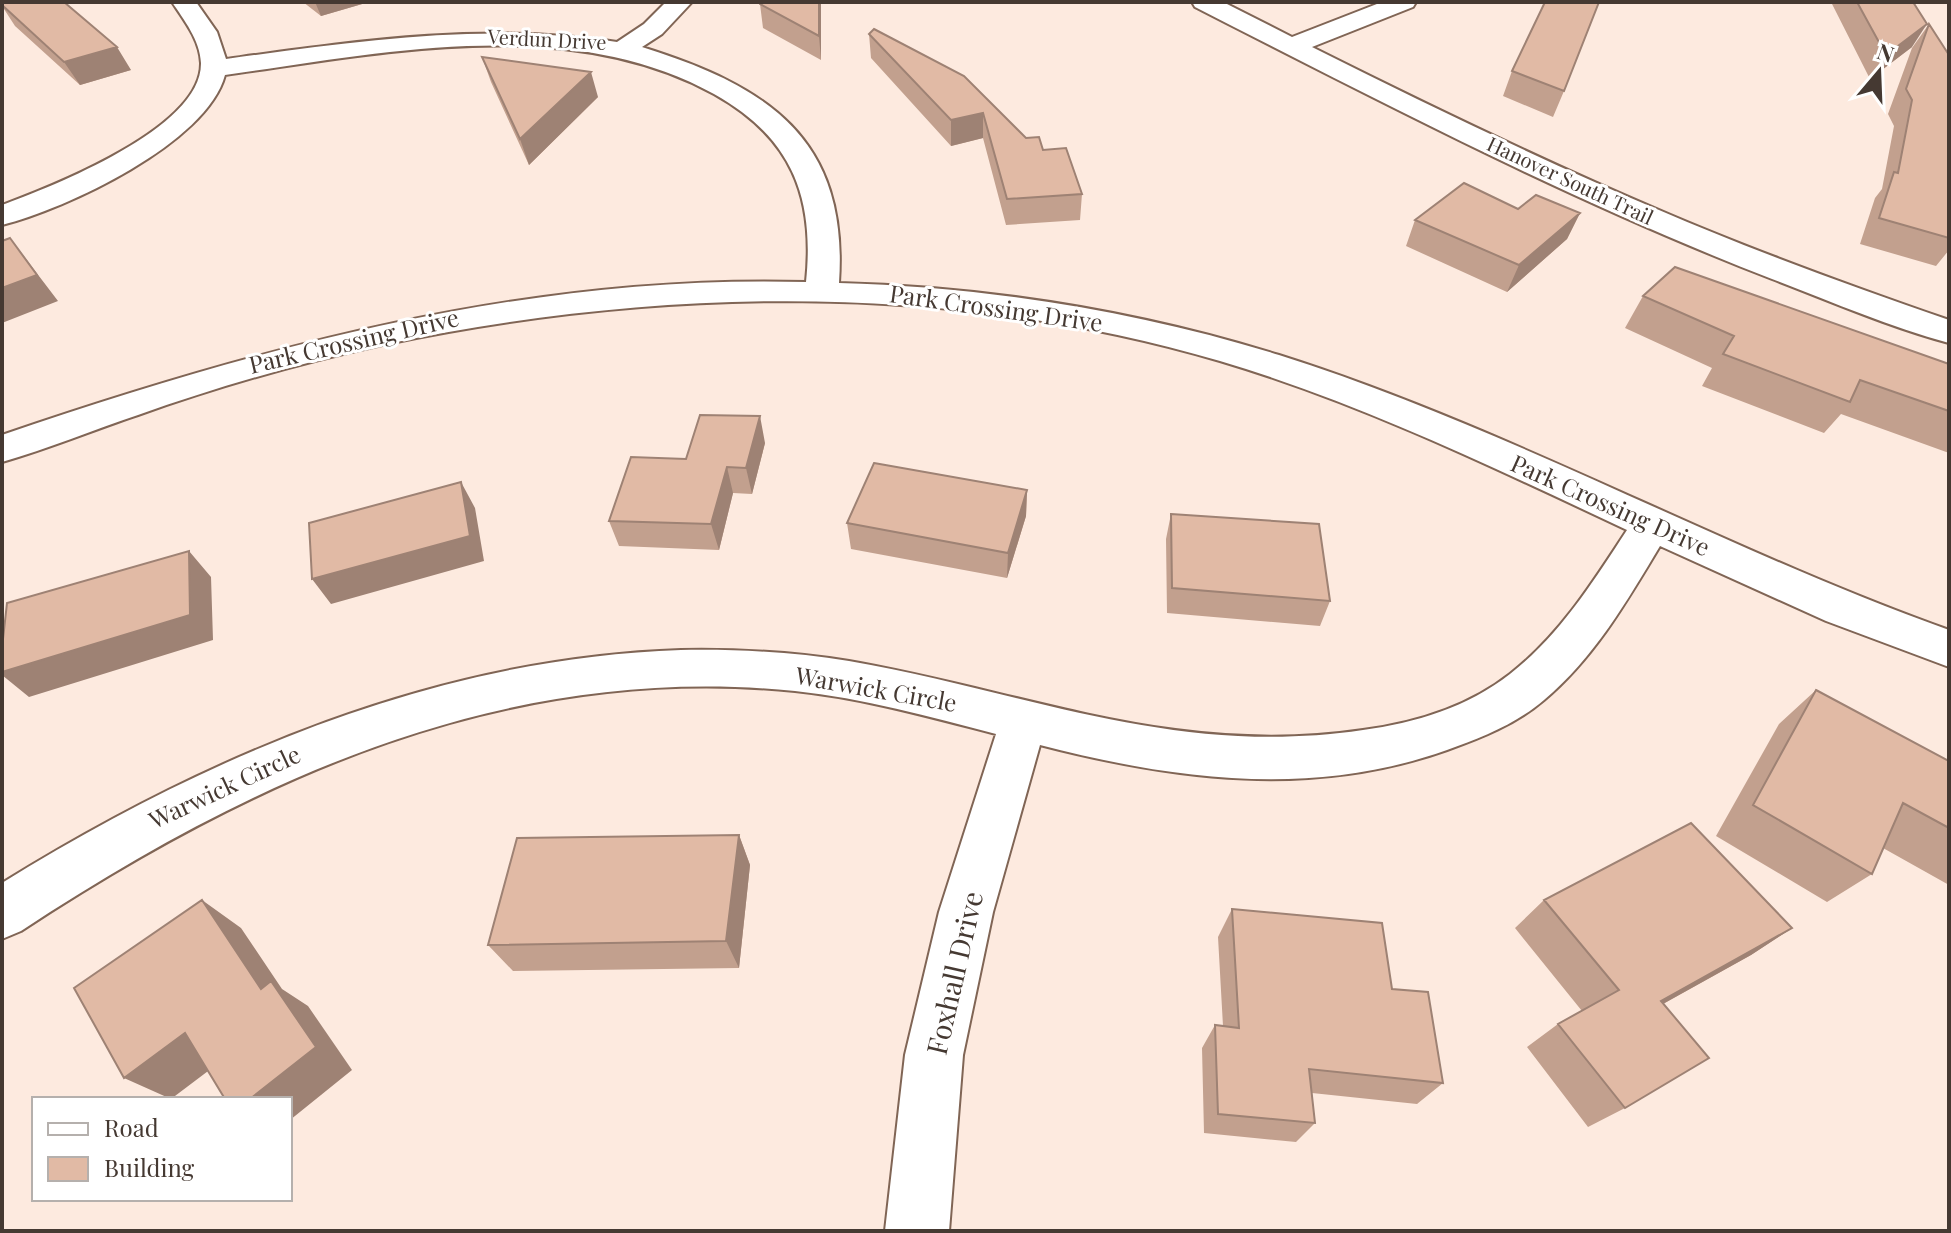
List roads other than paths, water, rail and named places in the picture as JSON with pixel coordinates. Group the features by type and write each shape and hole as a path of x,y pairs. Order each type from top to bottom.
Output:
{"street":[{"path":"2,216 89,181 149,146 196,105 211,84 215,69 212,48 199,21 184,2"},
{"path":"627,46 653,29 680,2"},
{"name":"Hanover South Trail","path":"1204,2 1526,163 1795,277 1949,332"},
{"path":"1291,46 1404,2"},
{"name":"Verdun Drive","path":"215,69 475,36 589,39 627,46 691,67 729,87 771,118 794,146 812,177 823,213 826,259 822,290"},
{"name":"Park Crossing Drive","path":"2,449 109,409 269,360 479,313 585,298 673,292 822,290 966,301 1067,316 1246,358 1398,413 1812,597 1949,649"},
{"name":"Warwick Circle","path":"2,913 78,862 143,825 257,768 382,722 517,687 657,670 712,669 821,675 874,684 1153,752 1247,762 1339,758 1422,740 1495,708 1526,688 1575,643 1652,524"},
{"name":"Foxhall Drive","path":"917,1231 934,1055 966,912 1024,720"}]}
